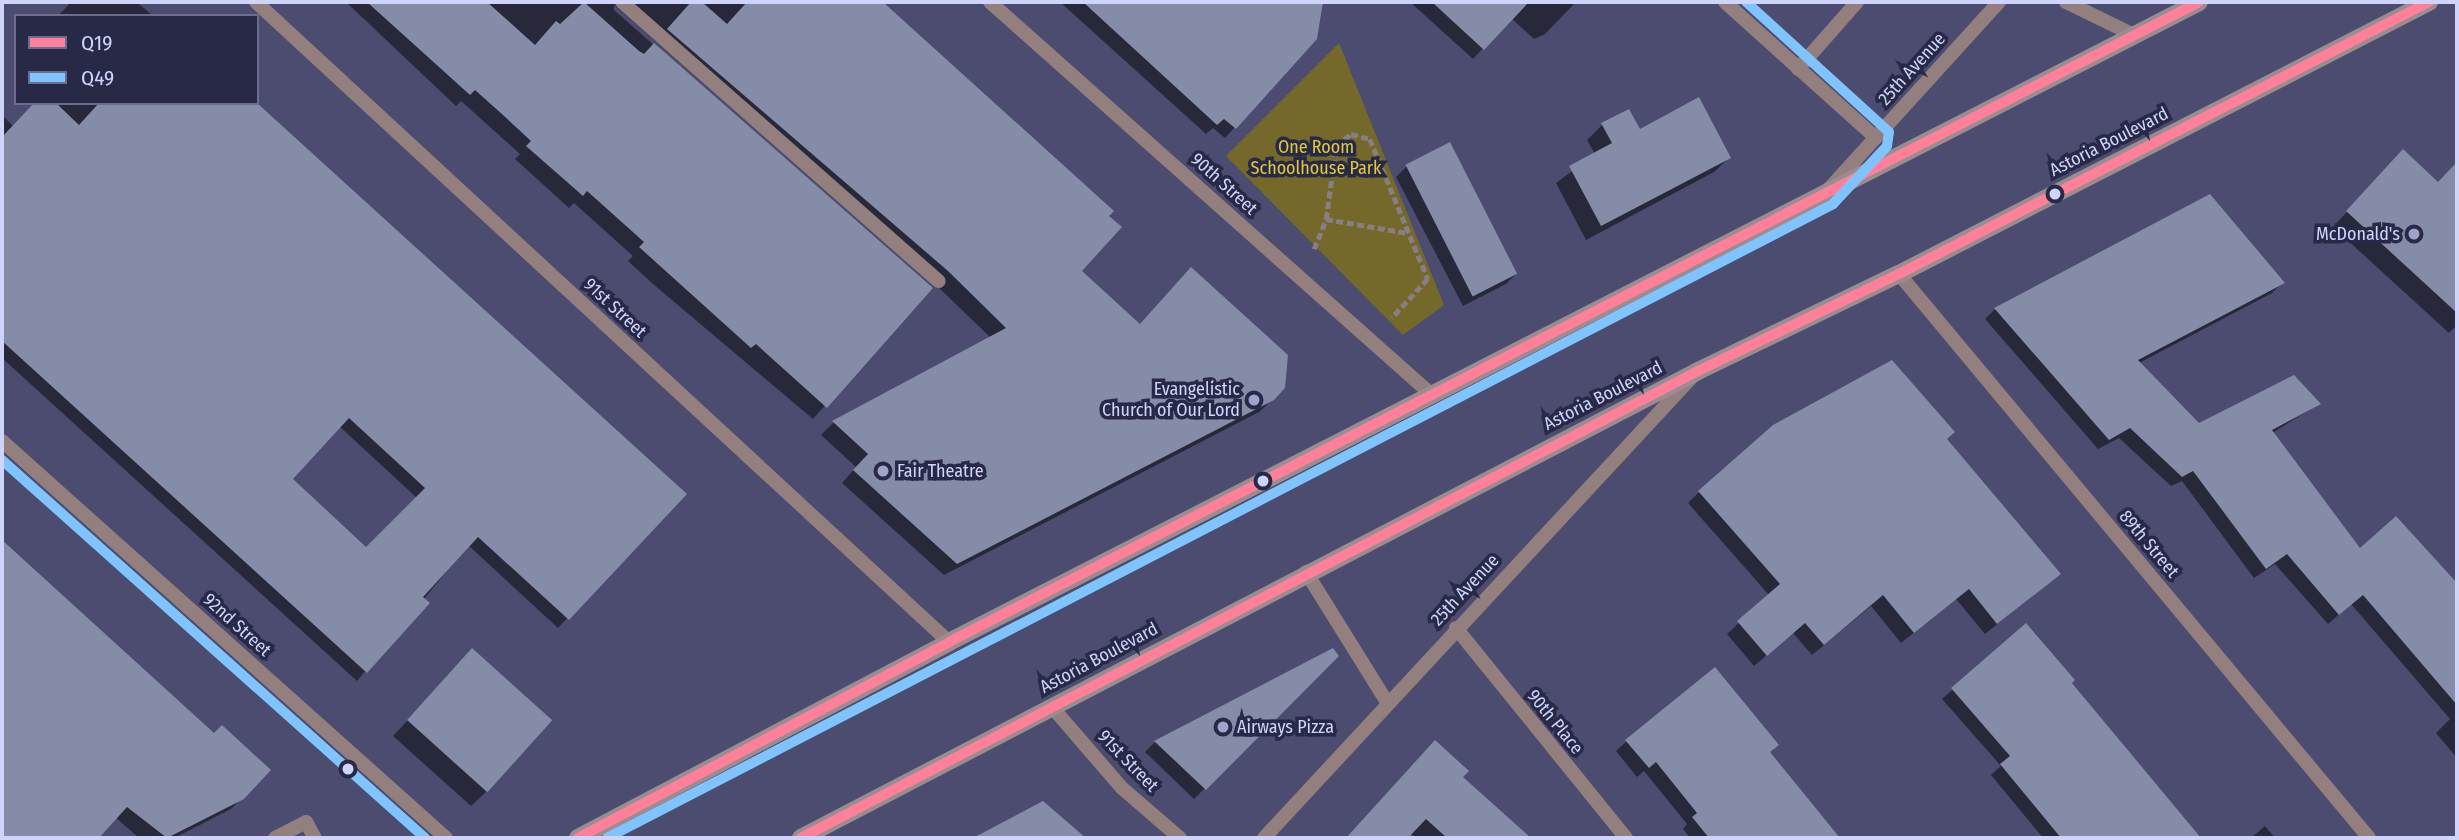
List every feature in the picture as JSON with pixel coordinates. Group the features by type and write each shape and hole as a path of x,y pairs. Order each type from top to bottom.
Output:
{"main road":[{"path":"578,838 949,642 2199,2"},
{"name":"Astoria Boulevard","path":"801,838 1306,572 1698,371 1899,274 2429,2"}],"street":[{"name":"91st Street","path":"256,2 949,642"},
{"path":"622,2 939,281"},
{"name":"90th Street","path":"990,2 1433,396"},
{"path":"1725,2 1876,138"},
{"path":"1798,69 1857,2"},
{"name":"25th Avenue","path":"1825,193 1999,2"},
{"path":"2066,2 2134,35"},
{"name":"89th Street","path":"1899,274 2369,838"},
{"name":"25th Avenue","path":"1264,838 1387,702 1698,371"},
{"name":"92nd Street","path":"2,441 446,838"},
{"path":"1306,572 1387,702"},
{"name":"90th Place","path":"1456,628 1619,836"},
{"name":"91st Street","path":"1052,707 1122,788 1180,838"},
{"path":"275,838 306,822 315,838"}],"path":[{"path":"1314,249 1326,219 1336,146 1351,134 1370,139 1428,279 1392,318"},
{"path":"1326,219 1409,233"}],"green space":[{"name":"One Room Schoolhouse Park","path":"1339,43 1444,305 1403,335 1226,156"}],"building":[{"path":"367,2 487,2 535,45 556,21 560,24 584,2 644,54 654,43 933,288 827,408 756,344 751,348 639,247 644,242 587,191 583,196 526,146 531,141 475,90 470,95"},
{"path":"691,2 702,2 727,24 747,2 883,2 1114,211 1109,216 1122,227 1082,271 1140,324 1191,267 1288,355 1285,388 1274,400 957,564 853,470 868,454 832,421 1006,328 948,271 667,29"},
{"path":"1083,2 1323,2 1317,39 1236,129 1224,119 1217,125"},
{"path":"1432,2 1529,2 1484,50"},
{"path":"1699,97 1731,158 1601,226 1569,166 1612,143 1601,123 1629,109 1640,129"},
{"path":"32,105 58,105 79,125 97,105 259,105 687,494 569,620 478,537 423,597 430,603 367,673 2,341 2,137","holes":["349,418 425,488 366,547 293,479"]},
{"path":"1450,142 1517,274 1473,297 1405,165"},
{"name":"McDonald's","path":"2403,149 2438,182 2457,162 2457,313 2346,211"},
{"path":"2210,194 2285,283 2138,360 2199,423 2294,375 2321,404 2272,430 2360,548 2396,516 2457,583 2457,705 2363,595 2339,615 2287,554 2266,569 2193,471 2182,477 2130,428 2109,440 1994,308"},
{"path":"1892,360 1955,432 1947,439 2061,574 1997,624 1969,589 1914,633 1883,595 1824,645 1805,623 1767,656 1737,621 1780,584 1698,491 1773,425"},
{"path":"2,540 214,733 222,725 271,770 244,799 167,838 127,807 99,838 2,838"},
{"path":"2026,623 2075,680 2072,683 2201,838 2061,838 2000,764 2010,756 1951,688"},
{"path":"472,648 552,720 487,792 407,720"},
{"name":"Airways Pizza","path":"1333,648 1339,656 1206,790 1154,741"},
{"path":"1715,667 1779,745 1770,752 1840,838 1709,838 1692,817 1697,813 1656,762 1649,768 1625,740"},
{"path":"1435,740 1469,771 1463,777 1531,838 1447,838 1426,819 1408,838 1346,838"},
{"path":"1043,801 1086,838 973,838"}],"transit line":[{"name":"Q49","path":"607,838 1833,204 1887,146 1889,132 1746,2"},
{"name":"Q19","path":"578,838 949,642 2199,2"},
{"name":"Q19","path":"801,838 1698,371 1899,274 2429,2"},
{"name":"Q49","path":"2,460 425,838"}],"place":[{"name":"McDonald's","path":"2414,234"},
{"name":"Evangelistic Church of Our Lord","path":"1254,400"},
{"name":"Fair Theatre","path":"883,471"},
{"name":"Airways Pizza","path":"1223,727"}]}
